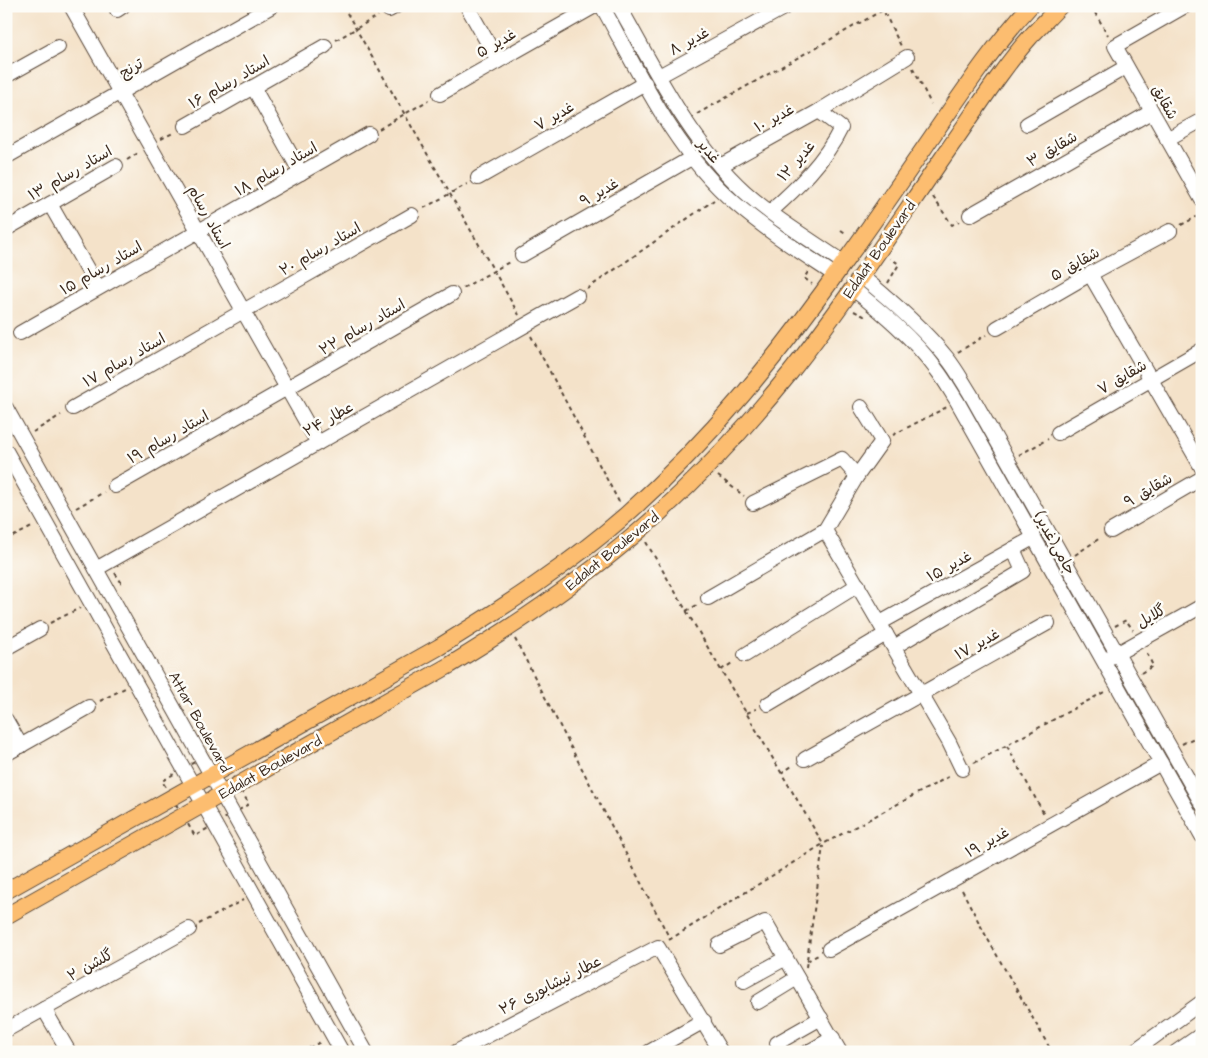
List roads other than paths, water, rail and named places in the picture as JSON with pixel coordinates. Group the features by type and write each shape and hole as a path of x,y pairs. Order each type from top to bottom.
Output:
{"main road":[{"name":"Edalat Boulevard","path":"6,891 439,647 506,605 570,559 626,515 677,467 727,415 774,359 840,269 984,62 1014,23 1030,6"},
{"name":"Edalat Boulevard","path":"6,916 450,665 509,628 583,576 640,531 743,429 790,372 857,282 1001,75 1031,37 1060,6"},
{"path":"840,269 857,282"}],"street":[{"name":"استاد رسام","path":"71,6 318,443"},
{"name":"ترنج","path":"6,157 272,6"},
{"path":"466,6 498,61"},
{"name":"غدیر ۵","path":"440,94 595,6"},
{"name":"غدیر","path":"602,6 645,83 678,136 693,157 724,192 735,204 764,227 840,269"},
{"name":"غدیر","path":"619,6 686,121 720,166 745,192 840,269"},
{"name":"غدیر ۸","path":"659,76 787,6"},
{"name":"شقایق","path":"1185,6 1114,46 1202,200"},
{"name":"استاد رسام ۱۶","path":"185,126 325,46"},
{"path":"6,76 58,47"},
{"path":"819,111 907,57"},
{"path":"1028,124 1126,67"},
{"name":"غدیر ۷","path":"478,178 645,83"},
{"path":"252,87 301,173"},
{"name":"غدیر ۱۰","path":"720,166 819,111 842,128"},
{"name":"شقایق ۳","path":"970,215 1151,112"},
{"path":"1167,139 1202,120"},
{"name":"غدیر ۱۲","path":"770,212 801,184 836,139 842,128"},
{"name":"استاد رسام ۱۸","path":"198,231 369,134"},
{"name":"غدیر ۹","path":"522,254 693,157"},
{"name":"استاد رسام ۱۳","path":"6,229 116,166"},
{"path":"50,204 98,288"},
{"name":"استاد رسام ۲۰","path":"243,311 412,215"},
{"name":"شقایق ۵","path":"997,328 1170,230"},
{"name":"استاد رسام ۱۵","path":"20,333 198,231"},
{"path":"1090,274 1202,468"},
{"name":"جامی(غدیر)","path":"857,282 892,301 921,328 948,359 970,393 1202,804"},
{"name":"جامی(غدیر)","path":"857,282 882,312 936,368 958,401 1033,538 1202,836"},
{"name":"استاد رسام ۲۲","path":"287,388 452,294"},
{"name":"عطار ۲۴","path":"96,569 577,296"},
{"name":"استاد رسام ۱۷","path":"73,408 243,311"},
{"name":"شقایق ۷","path":"1058,433 1202,350"},
{"name":"استاد رسام ۱۹","path":"115,486 287,388"},
{"path":"708,598 825,530 857,476 882,441 861,407"},
{"name":"Attar Boulevard","path":"6,408 366,1052"},
{"path":"6,451 342,1052"},
{"path":"753,503 842,459 857,476"},
{"name":"شقایق ۹","path":"1112,530 1202,478"},
{"path":"825,530 921,694 962,769"},
{"name":"غدیر ۱۵","path":"768,704 883,628 1033,538"},
{"path":"894,647 1023,571 1013,549"},
{"path":"745,655 858,585"},
{"name":"گلایل","path":"1104,661 1202,606"},
{"name":"غدیر ۱۷","path":"805,759 1048,623"},
{"path":"6,648 40,629"},
{"path":"6,754 89,708"},
{"path":"6,720 21,746"},
{"name":"غدیر ۱۹","path":"829,949 1160,763"},
{"path":"719,946 764,922 840,1052"},
{"name":"گلشن ۲","path":"6,1030 189,929"},
{"name":"عطار نیشابوری ۲۶","path":"456,1052 664,943 704,1022"},
{"path":"744,981 786,958"},
{"path":"758,1002 797,978"},
{"path":"1133,1052 1202,1002"},
{"path":"44,1009 68,1052"},
{"path":"777,1043 821,1018"},
{"path":"650,1052 704,1022 721,1052"},
{"path":"1176,1052 1202,1034"},
{"path":"808,1052 833,1038"}]}
